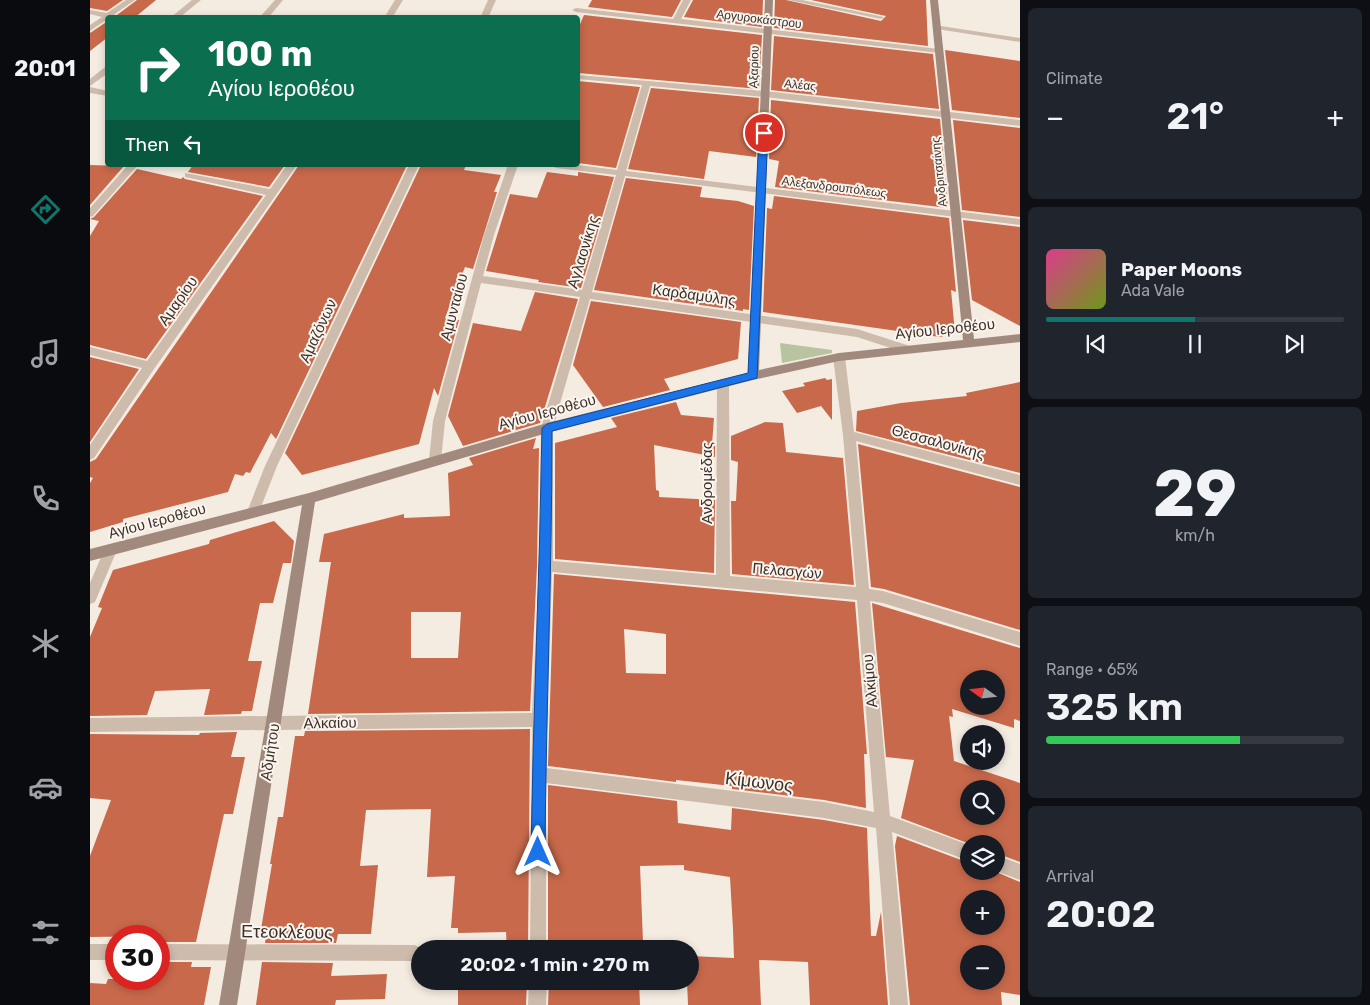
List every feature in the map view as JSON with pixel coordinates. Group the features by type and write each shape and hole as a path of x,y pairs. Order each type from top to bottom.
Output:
{"street":[{"path":"109,15 131,0"},
{"path":"178,15 195,0"},
{"path":"266,15 279,0"},
{"path":"390,15 399,0"},
{"path":"485,15 492,0"},
{"path":"575,14 580,0"},
{"path":"676,21 687,0"},
{"name":"Αξαρίου","path":"753,376 769,0"},
{"name":"Ανδριτσαίνης","path":"934,0 969,342"},
{"path":"90,12 105,15"},
{"name":"Αργυροκάστρου","path":"575,14 676,21 939,51"},
{"path":"90,29 105,18"},
{"path":"937,27 1020,40"},
{"path":"90,83 105,71"},
{"name":"Αλέας","path":"580,77 765,94 1020,123"},
{"name":"Αγλαονίκης","path":"538,940 538,775 546,566 547,428 647,83"},
{"path":"90,90 105,93"},
{"path":"91,211 131,167"},
{"name":"Αμαρίου","path":"90,455 150,366 291,167"},
{"name":"Αμαζόνων","path":"252,512 270,466 413,167"},
{"name":"Αμυνταίου","path":"434,460 439,421 489,235 512,167"},
{"name":"Αλεξανδρουπόλεως","path":"572,167 1020,222"},
{"path":"188,175 273,193"},
{"name":"Καρδαμύλης","path":"477,279 856,333 906,349"},
{"name":"Αγίου Ιεροθέου","path":"90,555 309,498 547,428 753,376 839,357 1020,338"},
{"path":"90,351 150,366"},
{"name":"Αλκίμου","path":"839,357 849,435 899,1005"},
{"name":"Ανδρομέδας","path":"723,384 723,582"},
{"name":"Θεσσαλονίκης","path":"849,435 1020,480"},
{"name":"Αδμήτου","path":"228,1005 309,498"},
{"path":"90,598 111,550"},
{"name":"Πελασγών","path":"546,566 883,597 1020,639"},
{"name":"Αλκαίου","path":"90,725 539,720"},
{"name":"Κίμωνος","path":"538,775 824,810 882,821 960,850"},
{"path":"1005,866 1020,872"},
{"path":"90,952 105,952"},
{"name":"Ετεοκλέους","path":"170,952 411,954"},
{"path":"537,1005 538,990"}],"lane":[{"path":"791,0 881,16"}],"green space":[{"path":"780,343 832,350 832,353 782,363"}],"building":[{"path":"90,0 123,0 107,11 90,8"},
{"path":"137,0 156,0 138,15 117,15"},
{"path":"592,0 681,0 672,17 588,7"},
{"path":"693,0 763,0 762,27 684,17"},
{"path":"775,0 786,0 881,21 886,16 811,0 926,0 928,46 774,28"},
{"path":"584,15 762,35 759,89 580,73 580,24"},
{"path":"105,23 105,39 90,51 90,33"},
{"path":"774,36 933,54 939,109 771,90"},
{"path":"945,50 1020,61 1020,118 952,110"},
{"path":"580,81 640,87 616,168 580,163"},
{"path":"651,88 759,98 756,157 709,151 704,179 628,169"},
{"path":"771,100 940,119 948,208 775,187 779,161 769,159"},
{"path":"953,120 1020,128 1020,217 962,210"},
{"path":"90,165 123,167 90,205"},
{"path":"192,167 284,167 269,187 188,172"},
{"path":"298,167 406,167 276,439 271,433 250,473 246,472 243,476 235,474 228,492 123,519 123,522 90,532 90,483 93,478 90,477 90,462 96,459"},
{"path":"420,167 465,167 464,170 501,175 494,192 497,192 473,269 465,267 445,318 459,320 438,396 434,388 419,444 302,475 285,453"},
{"path":"137,169 181,179 183,177 263,196 146,359 90,345 90,236 99,221 90,219 94,217"},
{"path":"547,172 578,176 578,172 614,177 581,288 538,282 539,280 486,271 510,194 537,198"},
{"path":"626,178 702,187 700,197 738,201 754,206 749,310 743,309 743,311 594,290"},
{"path":"774,196 949,218 956,292 951,290 955,333 940,337 763,312 767,208 772,209"},
{"path":"963,220 1020,227 1020,326 972,300"},
{"path":"535,292 578,299 540,423 463,446 448,416 473,323 521,331"},
{"path":"591,301 741,322 738,359 664,379 670,390 603,407 573,365"},
{"path":"90,357 139,369 90,442"},
{"path":"825,378 827,380 832,379 832,420 821,406 797,413 782,391 805,386 803,383"},
{"path":"1020,382 1020,473 856,431 857,411 901,403 967,396 966,393"},
{"path":"676,402 681,415 714,418 712,444 715,443 715,457 654,445 656,490 659,491 659,497 715,500 714,573 555,559 555,443 617,427 611,418"},
{"path":"765,422 783,423 786,452 843,458 854,585 732,574 731,501 736,501 738,462 731,460 731,436"},
{"path":"536,438 533,449 539,448 537,566 530,711 308,714 331,562 319,562 324,534 404,514 404,518 450,516 448,473 473,465 469,458","holes":["411,612 461,612 458,658 411,658"]},
{"path":"858,444 1020,487 1020,630 884,589 871,587"},
{"path":"274,521 294,541 291,563 283,563 273,603 260,603 248,661 262,661 252,711 242,711 241,714 204,715 210,689 155,691 147,715 90,716 90,637 102,608 98,607 113,570 209,544 210,540"},
{"path":"554,574 855,602 867,754 864,754 866,808 824,800 732,789 732,786 676,780 676,782 548,766","holes":["624,629 666,634 666,674 626,673"]},
{"path":"872,603 1020,648 1020,721 1014,719 1014,728 972,715 1005,715 1005,670 960,670 960,711 952,709 953,717 949,716 954,761 960,763 960,770 981,770 1020,783 1020,862 1005,856 1005,835 960,835 960,840 901,818 914,760 886,757"},
{"path":"530,729 528,940 506,940 506,932 458,933 458,928 451,928 455,876 427,877 431,809 366,810 360,866 378,865 371,934 338,934 336,943 265,943 266,935 260,935 278,817 283,817 295,736 304,736 305,731"},
{"path":"237,732 231,757 245,757 233,814 224,814 196,942 170,942 170,925 105,925 105,937 90,937 90,856 111,800 90,798 90,734 199,735 200,733"},
{"path":"548,785 677,801 678,823 731,830 732,808 824,820 867,828 871,936 876,936 881,912 888,1005 810,1005 808,962 759,960 761,1005 688,1005 687,990 699,990 699,956 734,958 730,877 684,870 684,865 640,866 643,940 548,940"},
{"path":"897,836 960,860 960,880 1005,880 1005,876 1020,882 1020,995 1001,992 1002,1005 910,1005 895,846"},
{"path":"170,962 192,962 191,967 211,967 204,1005 90,1005 90,983 105,984 105,990 170,990"},
{"path":"262,962 333,963 331,976 387,974 385,999 336,1000 335,1005 256,1005"},
{"path":"458,990 527,990 526,1005 458,1005"},
{"path":"549,990 639,990 640,1005 548,1005"}],"route":[{"path":"538,852 539,720 546,566 547,428 753,376 764,133"}]}
